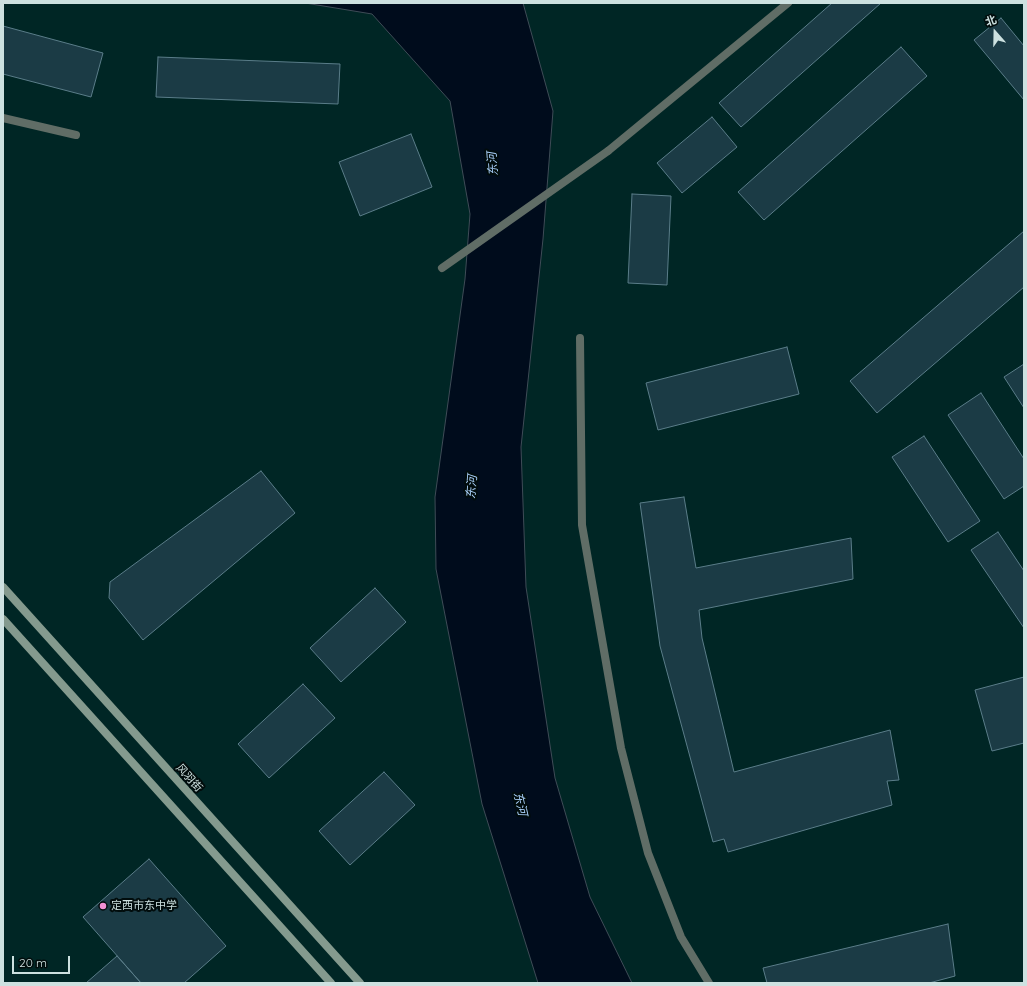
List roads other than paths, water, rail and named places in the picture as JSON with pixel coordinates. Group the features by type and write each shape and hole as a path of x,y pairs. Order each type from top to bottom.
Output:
{"street":[{"path":"442,268 608,151 788,3"},
{"path":"3,118 76,135"},
{"path":"580,338 582,525 620,748 648,853 681,936 709,983"},
{"name":"风羽街","path":"3,587 360,983"},
{"path":"3,600 10,595"},
{"path":"3,620 331,983"}],"water":[{"name":"东河","path":"305,3 523,3 553,111 543,239 521,447 526,587 555,778 590,897 632,983 538,983 482,804 436,569 435,497 465,279 470,214 450,101 372,14"}],"place":[{"name":"定西市东中学","path":"103,906"}]}
